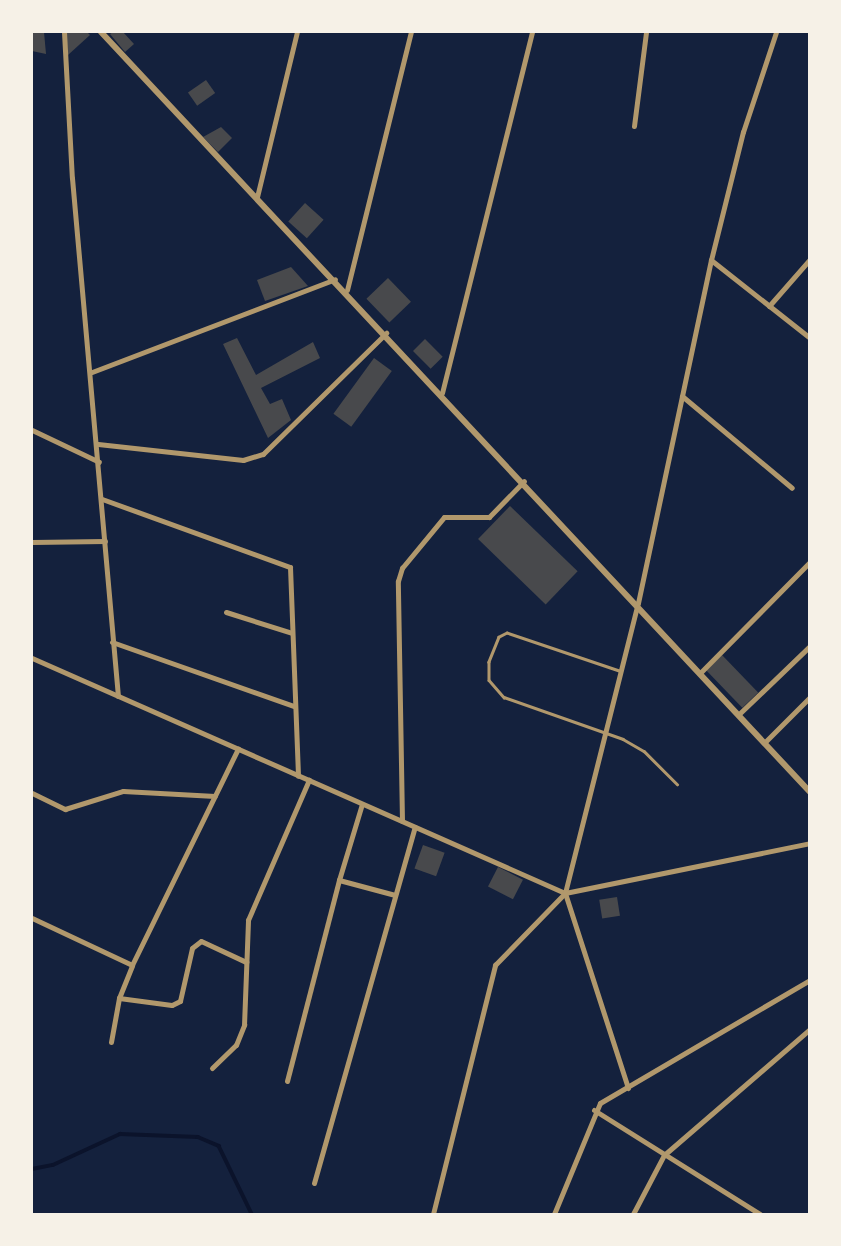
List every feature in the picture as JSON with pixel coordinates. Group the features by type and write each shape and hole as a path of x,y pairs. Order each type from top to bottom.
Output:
{"street":[{"path":"64,32 72,178 92,372 118,696"},
{"path":"101,32 638,603 810,792"},
{"path":"257,197 297,32"},
{"path":"346,290 411,32"},
{"path":"442,393 532,32"},
{"path":"634,126 646,32"},
{"path":"433,1214 495,965 565,893 638,603 711,260 743,132 776,32"},
{"path":"769,306 810,259"},
{"path":"711,260 810,338"},
{"path":"92,372 335,279"},
{"path":"98,444 243,460 262,454 386,333"},
{"path":"682,397 792,488"},
{"path":"32,430 99,462"},
{"path":"401,821 398,581 402,568 444,517 489,517 524,481"},
{"path":"102,499 286,563 298,776"},
{"path":"32,542 105,541"},
{"path":"701,672 810,562"},
{"path":"226,612 292,633"},
{"path":"112,642 294,706"},
{"path":"739,714 810,646"},
{"path":"32,666 32,659 565,893 810,843"},
{"path":"765,742 810,697"},
{"path":"111,1042 119,998 132,965 239,749"},
{"path":"212,1068 236,1045 244,1025 248,920 255,897 309,780"},
{"path":"32,793 65,809 123,791 215,796"},
{"path":"286,1081 362,804"},
{"path":"314,1183 415,827"},
{"path":"339,880 394,895"},
{"path":"565,893 628,1088"},
{"path":"32,918 132,965"},
{"path":"119,998 172,1004 180,1001 192,948 201,941 246,962"},
{"path":"554,1214 594,1110 810,980"},
{"path":"633,1214 664,1155 810,1029"},
{"path":"594,1110 760,1214"}],"lane":[{"path":"621,671 507,633 499,637 489,662 489,680 504,697 605,733 644,751 677,785"}],"building":[{"path":"32,32 44,32 46,54 32,51"},
{"path":"66,32 87,32 90,35 68,55"},
{"path":"123,32 134,44 125,52 110,34"},
{"path":"206,80 215,93 197,106 188,93"},
{"path":"221,127 232,138 218,152 203,137"},
{"path":"305,203 324,220 307,238 288,222"},
{"path":"291,267 308,286 265,301 257,280"},
{"path":"388,278 411,302 389,323 366,299"},
{"path":"237,338 256,375 313,342 320,358 261,388 270,404 282,399 291,420 268,438 223,344"},
{"path":"425,339 443,357 431,369 413,351"},
{"path":"374,358 392,371 351,427 333,414"},
{"path":"510,506 578,571 546,604 478,539"},
{"path":"722,655 758,692 742,708 706,670"},
{"path":"423,845 445,853 436,876 414,868"},
{"path":"498,867 523,880 513,899 488,887"},
{"path":"617,897 620,916 602,919 599,900"}],"waterway":[{"path":"32,1169 53,1165 120,1134 198,1137 219,1146 252,1214"}]}
